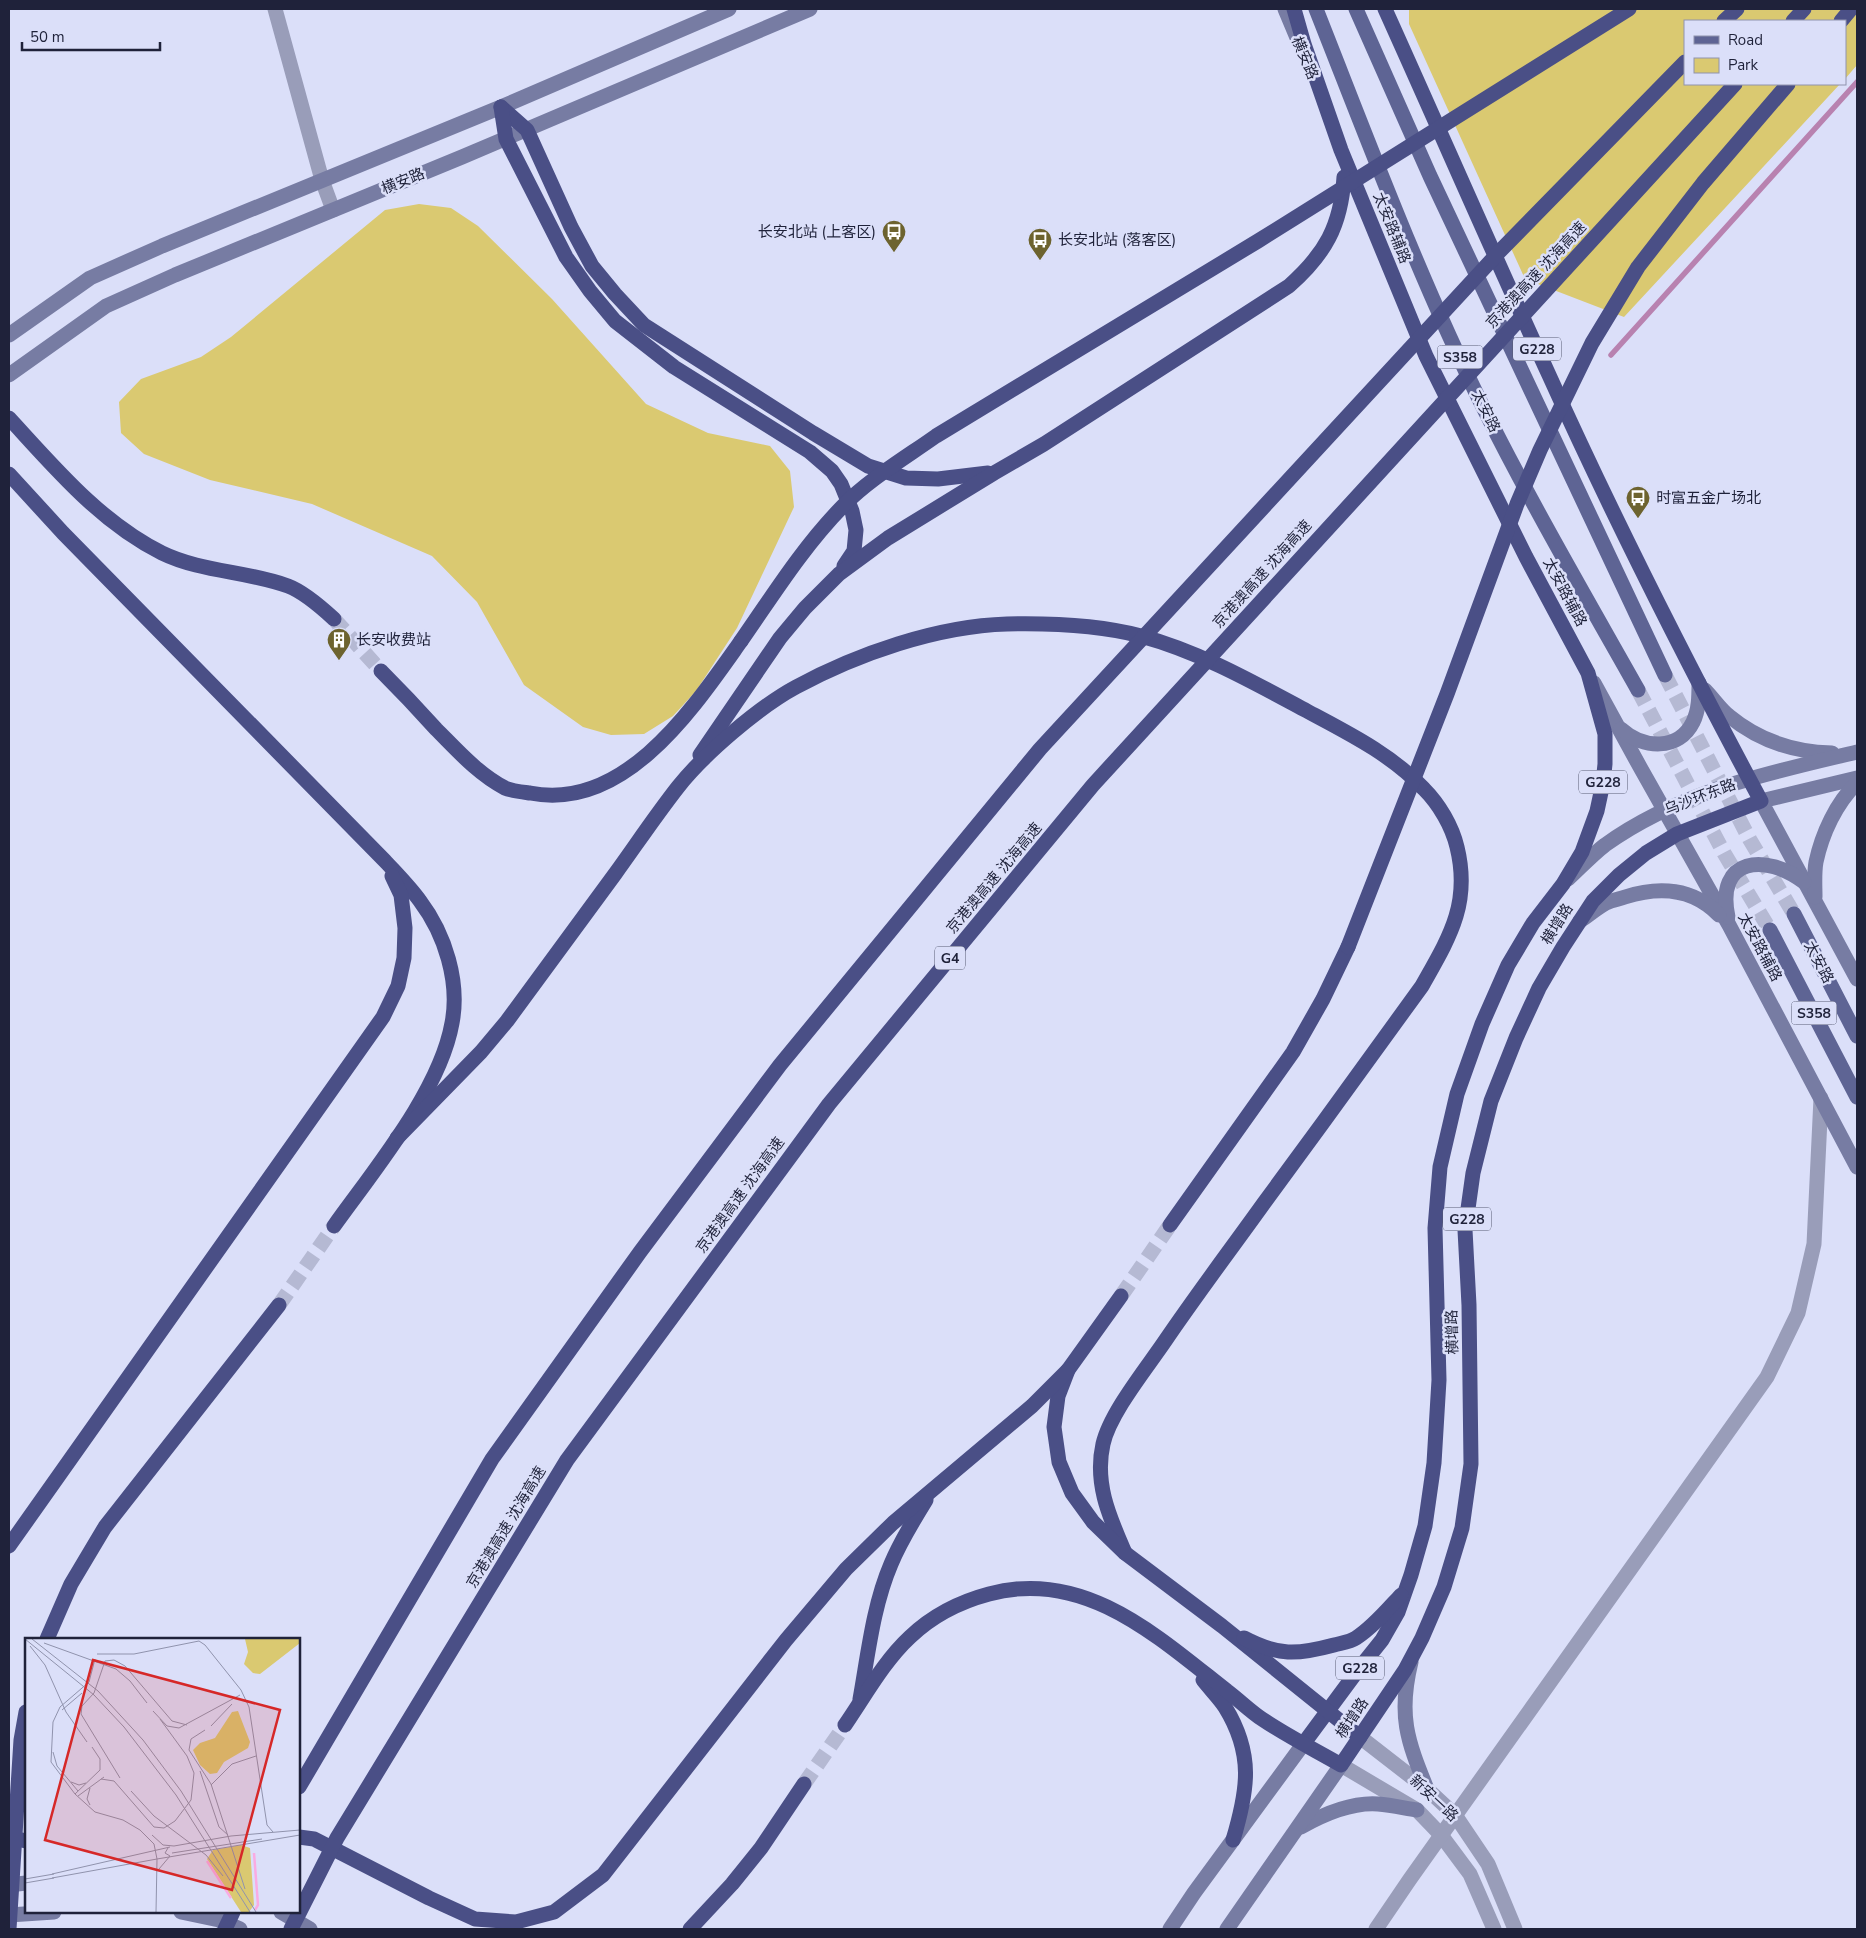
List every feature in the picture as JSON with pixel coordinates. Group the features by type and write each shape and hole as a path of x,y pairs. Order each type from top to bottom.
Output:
{"highway":[{"name":"太安路辅路","path":"1294,9 1345,161 1430,364 1526,557 1588,673"},
{"name":"G228","path":"1385,9 1549,376 1699,683 1761,801"},
{"path":"381,671 478,770 506,789 546,797 584,792 619,776 653,750 698,701 812,541 843,506 886,471 936,436 1258,241 1629,9"},
{"path":"1725,20 1736,9"},
{"path":"1794,20 1804,9"},
{"path":"1842,20 1851,9"},
{"path":"300,1785 492,1460 640,1252 780,1065 1040,749 1500,251 1684,63"},
{"name":"京港澳高速 沈海高速","path":"300,1911 336,1838 567,1460 829,1104 1093,786 1734,85"},
{"path":"1170,1225 1293,1052 1323,999 1348,946 1447,694 1517,504 1540,450 1592,343 1638,267 1703,183 1787,85"},
{"path":"501,107 527,130 571,226 592,266 615,294 644,324 821,438 868,466 906,478 938,479 994,473"},
{"path":"501,107 506,139 566,257 590,291 615,321 674,367 810,452 832,471 841,484 852,511 856,530 854,551 839,574"},
{"path":"397,1138 480,1052 507,1021 680,784 780,638 805,608 839,574 888,538 1044,444 1289,286 1306,271 1320,254 1331,235 1339,214 1342,199 1345,161"},
{"path":"9,418 80,494 118,526 163,553 197,565 250,575 290,587 320,606 334,619"},
{"path":"9,474 63,533 385,861 421,902 437,929 447,956 454,987 452,1023 443,1055 424,1094 397,1138 334,1226"},
{"path":"680,784 720,744 754,715 793,688 834,668 917,639 961,629 1004,624 1051,625 1098,628 1138,635 1181,648 1240,674 1376,749 1403,769 1426,791 1444,817 1456,845 1462,881 1459,911 1447,941 1422,986 1182,1316 1112,1420 1103,1443 1100,1481 1104,1502 1125,1553"},
{"name":"G228","path":"1563,884 1582,852 1597,811 1603,782 1605,734 1588,673"},
{"name":"横增路","path":"1341,1765 1412,1658 1444,1587 1462,1528 1471,1464 1470,1315 1465,1230 1473,1173 1491,1101 1516,1038 1539,988 1580,920 1593,901 1619,875 1646,853 1677,834 1761,801"},
{"path":"9,1546 383,1017 398,986 404,958 405,928 400,894 385,861"},
{"name":"横增路","path":"1304,1743 1382,1640 1398,1612 1407,1588 1425,1526 1434,1462 1439,1380 1435,1228 1440,1167 1457,1094 1482,1024 1508,965 1533,924 1563,884"},
{"path":"300,1837 314,1839 429,1898 475,1919 516,1922 554,1912 603,1875 786,1640 846,1569 893,1522 1032,1406 1068,1370 1122,1296"},
{"path":"47,1638 71,1584 105,1527 279,1305"},
{"path":"1068,1370 1058,1396 1054,1427 1059,1462 1072,1493 1093,1522 1125,1553 1222,1626 1360,1737"},
{"path":"858,1706 878,1605 890,1566 909,1526 934,1487"},
{"path":"845,1725 890,1660 909,1637 936,1615 966,1600 1008,1589 1046,1587 1086,1596 1125,1616 1183,1656 1262,1719 1341,1765"},
{"path":"1222,1626 1257,1644 1281,1652 1299,1653 1316,1650 1355,1639 1380,1617 1407,1588"},
{"path":"1183,1656 1225,1707 1244,1748 1246,1784 1242,1809 1233,1840"},
{"path":"9,1929 25,1719"},
{"path":"690,1929 732,1884 761,1848 804,1784"},
{"path":"9,1837 25,1841"},
{"path":"224,1929 233,1913"},
{"name":"京港澳高速 沈海高速","path":"291,1929 299,1913"}],"main road":[{"name":"横安路","path":"9,335 90,278 162,246 501,107 729,9"},
{"name":"横安路","path":"9,375 106,306 175,275 506,139 810,9"},
{"name":"横安路","path":"1284,9 1326,106"},
{"name":"太安路","path":"1316,9 1388,195 1467,373 1533,505 1638,690"},
{"path":"1356,9 1430,176 1665,675"},
{"name":"太安路辅路","path":"1588,673 1729,925 1857,1168"},
{"path":"1616,724 1628,735 1648,744 1670,743 1679,739 1688,731 1694,720 1698,707 1699,683"},
{"path":"1699,683 1728,715 1757,735 1786,747 1815,753 1853,753"},
{"name":"乌沙环东路","path":"1563,884 1603,846 1664,810 1749,778 1853,753"},
{"path":"1857,778 1761,801 1857,979"},
{"path":"1815,899 1816,863 1824,836 1835,811 1857,783"},
{"path":"1729,925 1725,894 1729,881 1737,872 1746,867 1756,864 1776,866 1790,872 1807,884"},
{"path":"1580,920 1607,902 1637,893 1663,890 1690,896 1710,906 1729,925"},
{"name":"太安路","path":"1794,914 1857,1036"},
{"name":"太安路","path":"1770,930 1857,1096"},
{"path":"1412,1658 1404,1688 1404,1717 1412,1753 1427,1789"},
{"name":"横增路","path":"1170,1929 1194,1893 1304,1743"},
{"name":"横增路","path":"1230,1926 1341,1765"},
{"path":"1297,1829 1324,1814 1350,1806 1377,1803 1417,1810"},
{"path":"9,1885 25,1883"},
{"path":"9,1915 39,1913"},
{"path":"186,1913 218,1920 240,1929"},
{"path":"283,1913 310,1929"}],"street":[{"path":"275,9 322,180 333,210"},
{"path":"1376,1929 1768,1377 1798,1313 1814,1244 1821,1098"},
{"name":"新安一路","path":"1360,1737 1427,1789 1456,1815 1488,1864 1515,1929"},
{"name":"新安一路","path":"1341,1765 1417,1810 1441,1835 1470,1874 1494,1929"}],"green space":[{"path":"1409,9 1857,9 1857,65 1846,78 1846,20 1684,20 1684,85 1839,85 1624,317 1525,279 1409,24"},
{"path":"419,204 451,208 478,226 552,299 646,404 708,433 770,446 790,471 794,507 737,628 696,691 673,716 644,734 611,735 583,727 524,685 477,602 432,556 312,504 210,480 144,454 121,433 119,402 141,379 201,357 231,337 385,210"}],"waterway":[{"path":"1611,355 1857,82"}],"tunnel":[{"path":"334,619 381,671"},
{"path":"1665,675 1750,840 1794,914"},
{"path":"1638,690 1724,853 1770,930"},
{"path":"1121,1296 1170,1225"},
{"path":"279,1305 334,1226"},
{"path":"804,1784 845,1725"}],"place":[{"name":"长安北站 (上客区)","path":"894,253"},
{"name":"长安北站 (落客区)","path":"1040,261"},
{"name":"时富五金广场北","path":"1638,519"},
{"name":"长安收费站","path":"339,661"}]}
